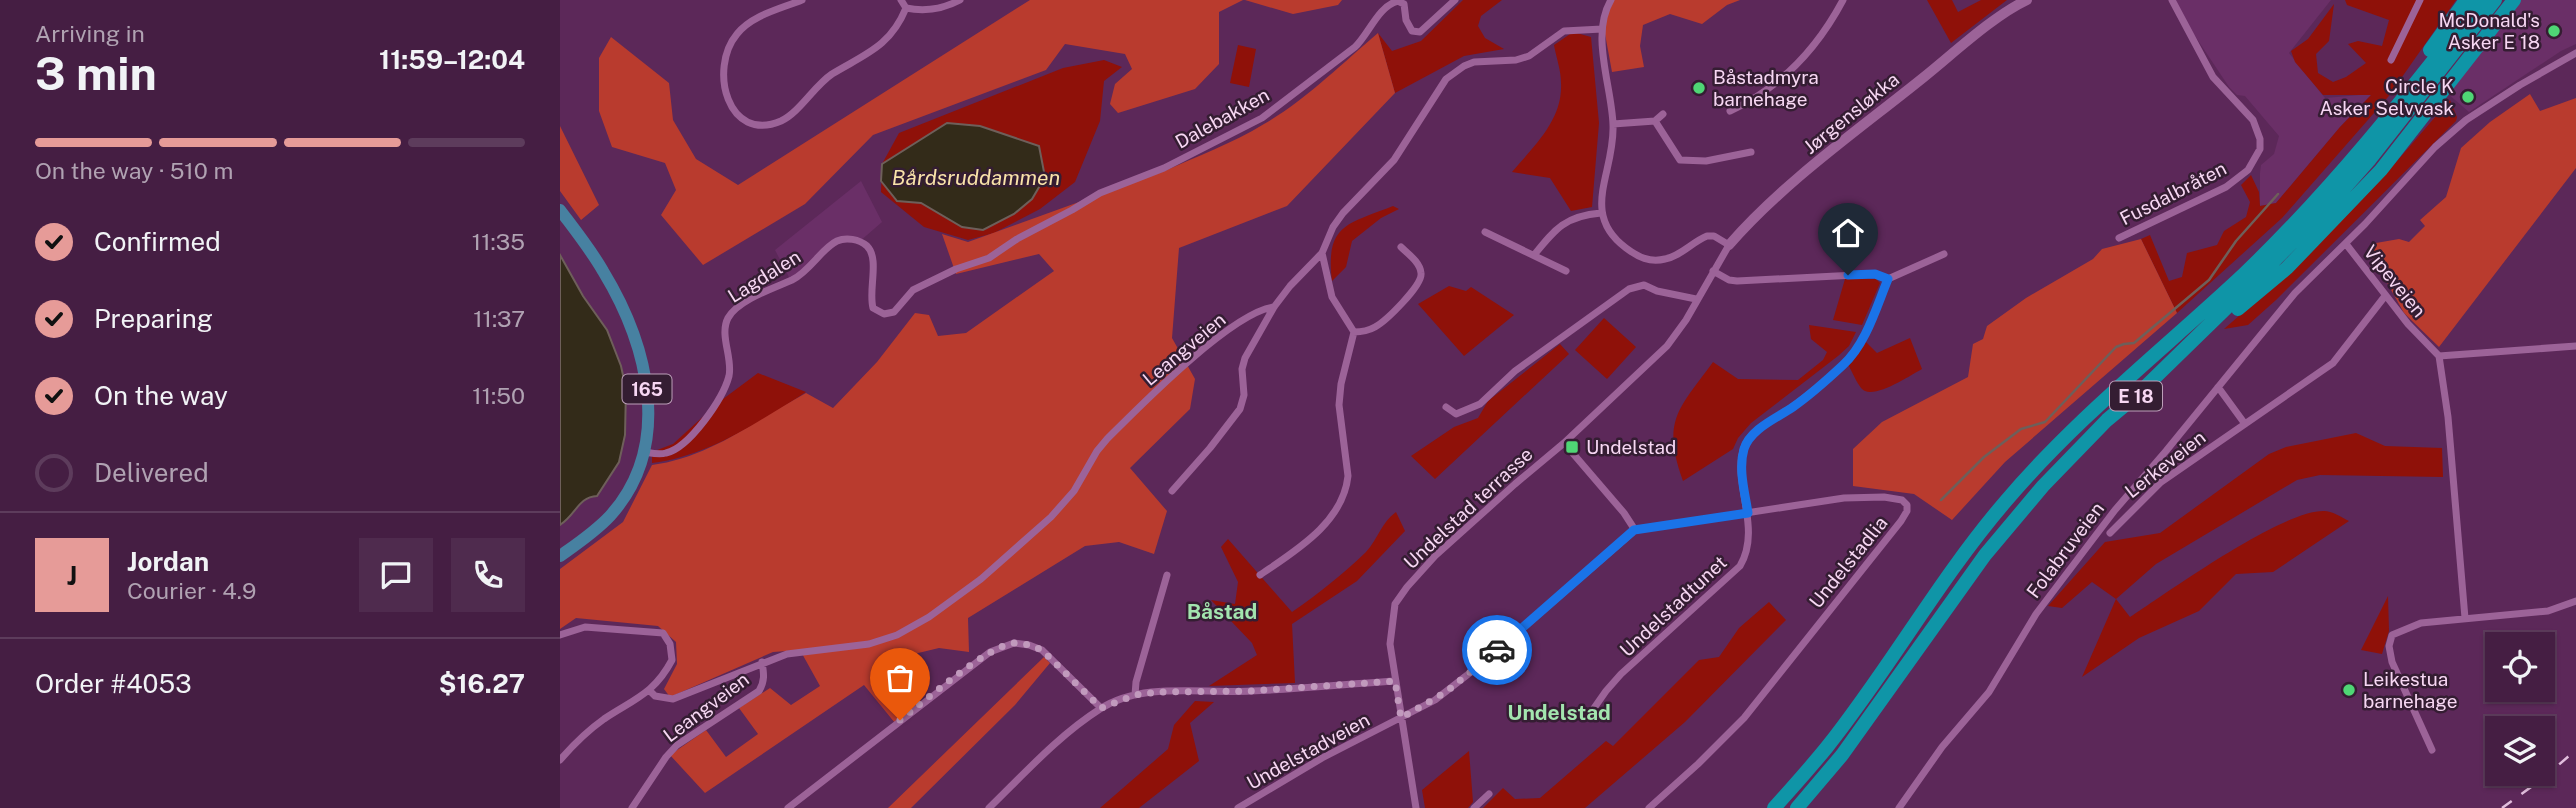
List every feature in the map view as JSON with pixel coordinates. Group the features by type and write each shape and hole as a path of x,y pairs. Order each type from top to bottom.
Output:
{"highway":[{"name":"E 18","path":"2388,115 2403,87 2466,0"},
{"name":"E 18","path":"1774,808 1828,746 1940,587 2005,502 2097,408 2254,264 2321,194 2425,72 2481,0"},
{"name":"E 18","path":"2137,395 2330,203 2370,159 2495,0"},
{"name":"E 18","path":"1797,808 1842,755 1977,565 2072,454 2287,268 2368,184 2514,0"}],"main road":[{"name":"165","path":"560,210 599,264 629,321 642,364 649,427 645,452 635,478 611,514 593,532 560,556"}],"street":[{"path":"802,0 756,19 744,27 730,44 724,60 723,76 727,97 734,111 744,120 767,124 789,116 822,80 883,44 896,28 906,8"},
{"path":"901,0 906,8"},
{"path":"906,8 934,10 960,0"},
{"name":"Dalebakken","path":"956,269 989,258 1017,239 1100,193 1164,168 1262,118 1355,47 1366,37 1381,13 1392,2 1404,4 1408,26 1412,31 1420,32 1455,0"},
{"path":"1611,0 1605,10 1602,29 1613,124 1611,158 1601,197 1601,213 1608,231 1630,251 1649,260 1671,258 1707,236 1714,236 1729,245"},
{"path":"1730,111 1754,100 1810,52 1830,25 1843,0"},
{"name":"Jørgensløkka","path":"1564,443 1667,346 1686,320 1729,245 1755,216 1800,176 1984,29 2027,0"},
{"name":"Fusdalbråten","path":"2119,238 2226,187 2248,170 2260,149 2260,139 2253,120 2213,77 2172,0"},
{"path":"2391,60 2420,0"},
{"name":"Leangveien","path":"650,691 655,696 673,699 787,654 869,643 892,637 955,600 1051,517 1074,491 1107,439 1191,360 1217,338 1256,312 1274,307 1322,253 1333,227 1394,160 1438,89 1455,72 1474,62 1516,60 1529,56 1564,31 1602,29"},
{"name":"Vipeveien","path":"2439,356 2385,296 2346,244 2466,120 2519,85 2576,53"},
{"path":"1613,124 1655,121 1663,114"},
{"path":"1655,121 1680,160 1706,160 1751,152"},
{"path":"1534,255 1563,223 1575,217 1601,213"},
{"path":"1485,232 1566,271"},
{"name":"Lagdalen","path":"645,452 667,453 676,449 716,405 729,376 726,328 728,318 736,309 771,287 804,272 836,242 849,239 860,241 872,254 871,300 873,308 884,314 894,312 913,290 956,269"},
{"name":"Folabruveien","path":"1899,808 1942,747 1989,692 2036,614 2115,510 2294,293 2346,244"},
{"path":"1354,332 1379,325 1415,289 1421,279 1422,271 1418,264 1401,247"},
{"path":"1260,575 1300,548 1316,533 1343,499 1348,476 1339,405 1341,384 1354,332 1332,297 1322,253"},
{"path":"1748,513 1743,476 1745,447 1759,430 1795,405 1854,353 1861,343 1888,279 1944,254"},
{"path":"1713,271 1729,280 1737,281 1875,274 1888,279"},
{"path":"1446,407 1456,414 1480,404 1515,371 1629,289 1644,285 1657,291 1696,299"},
{"name":"Lerkeveien","path":"2110,533 2161,482 2333,363 2385,296"},
{"path":"1172,491 1240,409 1244,396 1242,369 1245,358 1274,307"},
{"path":"2465,618 2448,417 2439,356 2576,346"},
{"path":"2218,387 2245,424"},
{"path":"1564,443 1624,513 1634,530"},
{"name":"Undelstad terrasse","path":"1416,808 1390,644 1395,604 1435,556 1564,443"},
{"name":"Undelstadlia","path":"1634,530 1844,498 1884,497 1902,500 1907,505 1902,521 1744,718 1649,808"},
{"name":"Undelstadtunet","path":"1592,711 1621,674 1740,566 1748,545 1748,513"},
{"name":"Undelstadveien","path":"1238,808 1322,758 1401,718 1457,683 1634,530"},
{"path":"1135,695 1136,682 1167,575"},
{"path":"2432,750 2392,663 2389,646 2392,635 2421,623 2548,611 2576,601"},
{"path":"560,635 584,627 663,633 670,644 673,660 650,691 602,720 560,760"},
{"path":"788,808 950,682 1001,646 1014,643 1042,650 1101,708"},
{"name":"Leangveien","path":"632,808 677,745 759,691 764,684 765,675 762,662"},
{"path":"989,808 1050,749 1101,708 1135,695 1158,692 1251,691 1395,681"},
{"path":"1474,808 1489,794"}],"shaded area":[{"path":"1030,0 1243,0 1219,12 1219,64 1195,89 1118,113 1110,104 1115,84 1132,69 1125,54 1065,44 1046,70 873,135 805,204 703,265 661,215 676,190 665,163 612,147 599,111 599,58 611,37 669,83 673,120 696,159 738,185"},
{"path":"1245,0 1342,0 1338,5 1293,14"},
{"path":"1463,0 1502,0 1481,16 1478,26 1485,38 1504,49 1464,56 1395,93 1378,33 1392,51 1421,41"},
{"path":"1614,0 1740,0 1727,5 1702,24 1670,14 1643,25 1640,46 1644,67 1612,72 1603,23"},
{"path":"1927,0 1952,0 1958,12 1981,0 2007,0 1951,43"},
{"path":"2171,0 2331,0 2289,53 2325,98 2372,94 2340,127 2276,203 2260,206 2260,173 2261,165 2274,154 2279,136 2245,96 2237,95 2229,87"},
{"path":"2345,0 2456,0 2388,97 2282,218 2177,313 2141,239 2150,235 2169,281 2182,277 2187,253 2217,245 2224,231 2246,217 2250,202 2241,185 2251,175 2259,192 2260,206 2276,203 2340,127 2371,95 2323,95 2295,62 2291,51 2308,39 2334,4 2329,41 2316,54 2318,73 2333,82 2346,77 2366,63 2348,44 2358,41 2382,46 2389,20 2347,5"},
{"path":"2518,0 2576,0 2576,44 2561,51 2469,112 2447,93"},
{"path":"1573,32 1591,37 1599,123 1592,207 1571,211 1550,178 1512,172 1552,121 1560,96 1561,78 1554,45"},
{"path":"1378,33 1395,93 1287,206 1179,248 1172,338 1195,379 1190,409 1130,468 1167,511 1154,554 1119,542 1085,546 968,618 969,652 939,648 914,654 909,688 921,701 895,723 864,685 705,793 670,755 706,730 726,757 758,734 739,708 770,688 791,705 820,686 800,650 773,652 670,697 664,689 677,664 676,642 658,626 576,618 560,629 560,569 623,522 652,465 693,455 713,446 806,393 833,408 877,362 915,313 929,315 938,336 966,333 1054,271 1039,254 956,274 942,234 968,242 1162,172 1227,144 1293,105"},
{"path":"1238,45 1256,49 1249,87 1230,83"},
{"path":"1104,60 1122,67 1104,81 1100,121 1075,182 1040,209 994,233 968,240 924,227 881,192 882,164 899,133 1063,68"},
{"path":"2530,94 2540,111 2576,98 2576,168 2439,347 2404,313 2371,254 2376,243 2399,239 2409,242 2425,226 2420,220 2446,197 2461,148 2490,122"},
{"path":"2450,100 2456,121 2276,300 2248,325 2224,329 2335,227"},
{"path":"560,126 599,205 581,220 560,191"},
{"path":"861,181 882,222 859,242 835,242 790,279 775,250"},
{"path":"1393,206 1399,209 1381,218 1352,241 1346,267 1332,281 1332,248 1336,237 1352,223"},
{"path":"2141,239 2177,313 2005,462 1952,520 1914,494 1853,486 1853,449 1882,422 1968,377 1973,344 1983,339 1987,326 2026,298 2093,259 2102,249"},
{"path":"1845,279 1876,279 1880,283 1862,325 1833,320"},
{"path":"1449,286 1466,291 1471,287 1514,315 1464,356 1418,304"},
{"path":"1604,318 1636,347 1607,379 1575,350"},
{"path":"1809,325 1856,332 1849,346 1838,356 1751,423 1738,438 1733,449 1683,481 1674,443 1677,416 1713,362 1738,379 1798,380 1823,360 1827,352 1811,339"},
{"path":"1910,338 1922,369 1878,391 1862,389 1847,363 1865,341 1877,353"},
{"path":"1560,344 1569,354 1435,479 1411,456 1454,427 1478,418 1488,401"},
{"path":"758,373 806,392 712,446 692,454 652,463 652,452 673,444 719,402"},
{"path":"2356,433 2385,446 2442,448 2443,477 2320,475 2297,480 2156,564 2116,599 2092,582 2062,608 2048,606 2105,542 2160,533 2269,454 2286,447"},
{"path":"2324,511 2349,521 2273,572 2236,574 2199,611 2139,638 2082,677 2116,599 2130,617 2226,554 2281,524 2305,514"},
{"path":"1396,512 1405,531 1357,581 1292,624 1295,683 1209,686 1257,655 1252,643 1211,600 1235,604 1238,582 1221,547 1228,539 1292,612 1330,584 1366,552"},
{"path":"2388,596 2389,631 2382,654 2361,650"},
{"path":"1769,602 1786,620 1685,722 1585,808 1483,808 1503,788 1515,799 1540,798 1606,741 1613,746 1699,660 1719,657 1739,628"},
{"path":"1044,657 1050,663 1015,705 911,808 888,808"},
{"path":"1195,701 1214,702 1190,723 1199,761 1139,808 1100,808 1168,749 1174,725"},
{"path":"1469,751 1473,802 1468,808 1425,808 1422,790"}],"water":[{"name":"Bårdsruddammen","path":"947,123 980,126 1039,146 1045,177 1032,199 1014,214 983,230 962,227 921,203 897,201 881,181 882,164"},
{"path":"560,255 583,296 607,330 621,366 626,389 625,435 619,462 597,496 581,503 560,525"}],"waterway":[{"path":"1941,500 1984,457 2021,429 2045,422 2116,347 2134,343 2209,280 2236,241 2278,194"}],"railway":[{"path":"2502,808 2576,750"}],"way so far":[{"path":"900,720 990,652 1014,643 1042,650 1101,708 1135,695 1158,692 1251,691 1395,681 1401,718 1446,692 1497,650"}],"place":[{"name":"McDonald's Asker E 18","path":"2554,31"},
{"name":"Båstadmyra barnehage","path":"1699,88"},
{"name":"Circle K Asker Selvvask","path":"2468,97"},
{"name":"Undelstad","path":"1572,447"},
{"name":"Leikestua barnehage","path":"2349,690"}],"district":[{"name":"Båstad","path":"1222,611"},
{"name":"Undelstad","path":"1559,712"}],"route":[{"path":"1497,650 1634,530 1653,525 1748,513 1742,462 1749,439 1795,405 1854,353 1861,343 1888,279 1875,274 1848,275"}]}
